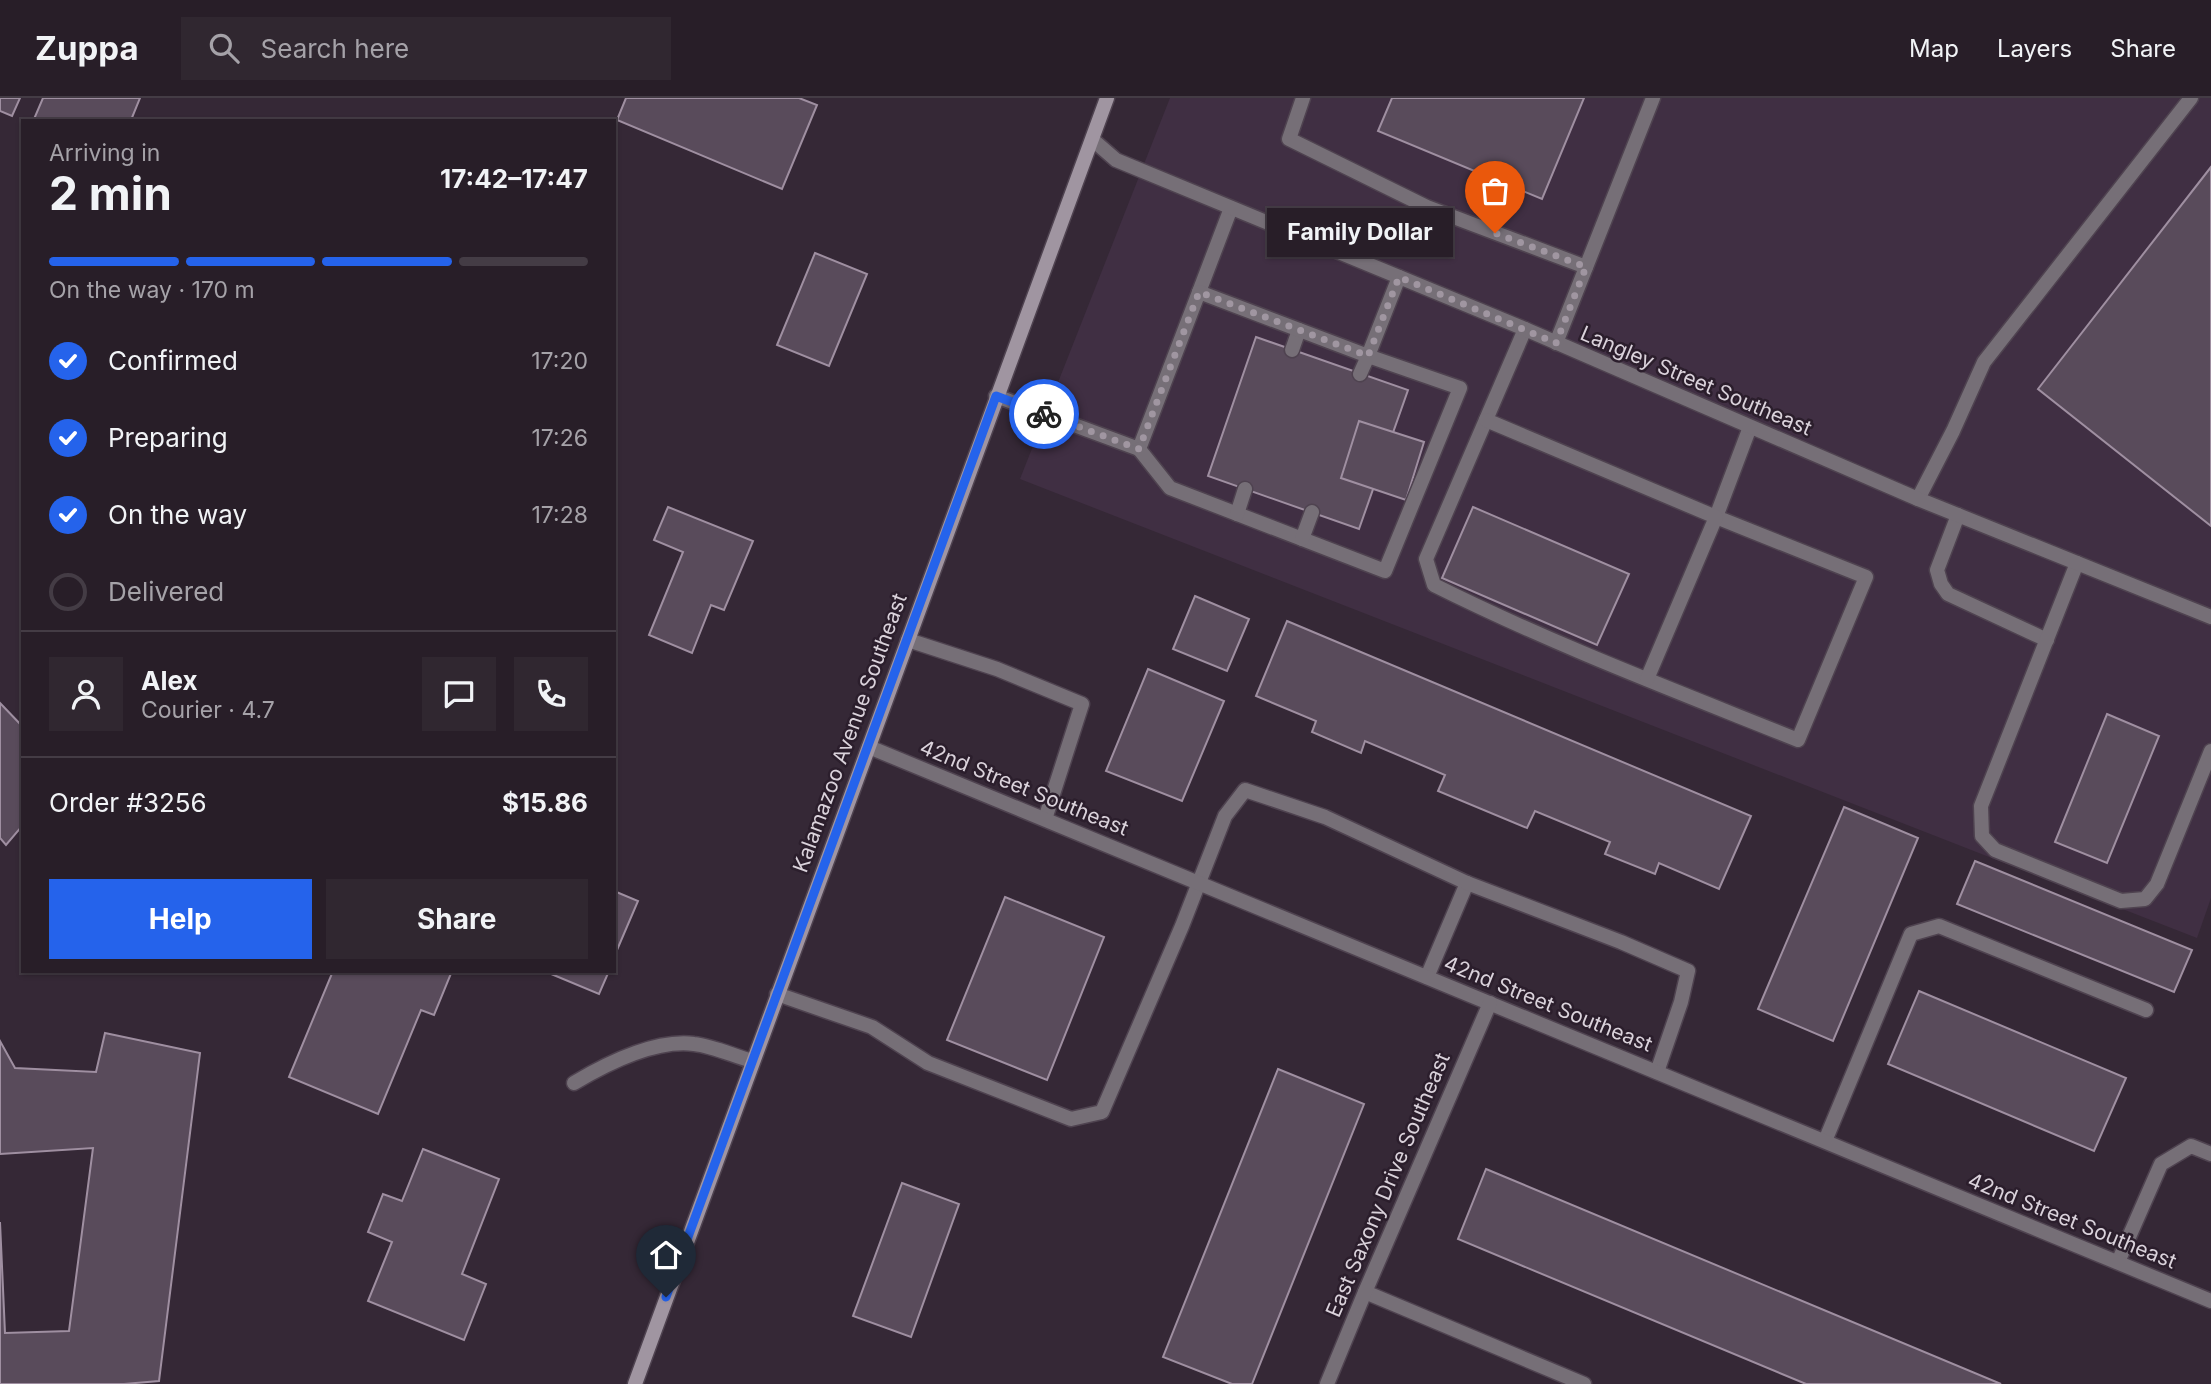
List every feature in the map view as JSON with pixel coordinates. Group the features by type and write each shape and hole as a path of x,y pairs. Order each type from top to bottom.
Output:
{"main road":[{"name":"Kalamazoo Avenue Southeast","path":"635,1384 996,396 1093,140 1103,99"}],"street":[{"path":"1303,98 1289,139 1427,207 1586,267"},
{"path":"1556,343 1653,98"},
{"path":"1919,499 1984,362 2191,98"},
{"name":"Langley Street Southeast","path":"1093,140 1116,160 1525,329 1919,499 2211,617"},
{"path":"1139,449 1231,208"},
{"path":"1360,374 1399,277"},
{"path":"996,396 1139,449 1170,488 1385,571 1460,388 1199,292"},
{"path":"1486,420 1866,577 1798,740 1647,679 1471,604 1434,585 1426,559 1525,329"},
{"path":"1292,350 1299,330"},
{"path":"1647,679 1716,517 1750,427"},
{"path":"1237,514 1245,489"},
{"path":"1302,539 1311,512"},
{"path":"1958,515 1937,570 1941,584 1948,594 2048,640"},
{"path":"2077,563 1981,806 1982,836 1995,850 2121,901 2146,899 2157,884 2211,751"},
{"path":"908,639 997,669 1082,704 1045,820"},
{"name":"42nd Street Southeast","path":"869,747 2211,1301"},
{"path":"777,994 872,1027 928,1063 1071,1119 1102,1112 1182,926 1225,816 1245,790 1325,817 1467,883 1621,942 1688,971 1681,1002 1657,1072"},
{"path":"1427,977 1467,883"},
{"path":"1825,1141 1911,934 1939,926 2146,1010"},
{"name":"East Saxony Drive Southeast","path":"1327,1384 1490,1003"},
{"path":"575,1083 599,1068 666,1044 694,1044 752,1061"},
{"path":"2118,1262 2161,1164 2191,1146 2211,1154"},
{"path":"1365,1292 1584,1384"}],"shaded area":[{"path":"1170,98 2211,98 2211,898 2197,938 1020,479"}],"building":[{"path":"0,98 20,98 12,116 0,111"},
{"path":"43,98 140,98 131,119 34,119"},
{"path":"626,98 799,98 817,105 782,189 617,120"},
{"path":"1392,98 1584,98 1542,199 1378,131"},
{"path":"2211,167 2211,526 2038,389"},
{"path":"815,253 867,274 829,366 777,345"},
{"path":"1256,337 1408,390 1359,529 1208,476"},
{"path":"1359,421 1424,442 1406,500 1341,478"},
{"path":"668,507 753,541 724,610 711,605 692,653 649,635 683,552 654,540"},
{"path":"1473,507 1629,574 1597,645 1442,578"},
{"path":"1195,596 1249,619 1227,671 1173,649"},
{"path":"1287,621 1751,816 1719,889 1659,863 1655,874 1605,854 1610,842 1535,811 1527,828 1438,791 1445,775 1365,741 1361,753 1312,732 1316,721 1256,696"},
{"path":"1148,669 1224,701 1182,801 1106,771"},
{"path":"0,703 21,725 21,827 6,845 0,838"},
{"path":"2107,714 2159,736 2107,863 2055,842"},
{"path":"1844,807 1918,838 1833,1041 1758,1009"},
{"path":"1975,861 2192,950 2174,992 1957,904"},
{"path":"616,892 638,901 616,952"},
{"path":"1005,897 1104,937 1047,1080 947,1040"},
{"path":"332,973 451,973 434,1015 421,1010 378,1114 289,1077"},
{"path":"549,973 608,973 599,994"},
{"path":"1919,991 2126,1078 2094,1151 1888,1064"},
{"path":"105,1033 200,1053 159,1381 124,1384 0,1384 0,1222 5,1333 69,1331 93,1148 0,1154 0,1041 15,1068 96,1072"},
{"path":"1278,1069 1364,1104 1252,1384 1232,1384 1163,1357"},
{"path":"423,1149 499,1179 462,1274 486,1284 464,1340 368,1301 392,1242 368,1232 383,1194 402,1201"},
{"path":"1486,1169 2001,1384 1806,1384 1458,1239"},
{"path":"902,1183 959,1204 911,1337 853,1316"}],"way so far":[{"path":"1044,414 1139,449 1199,292 1368,356 1399,277 1556,343 1586,267 1495,233"}],"place":[{"name":"Family Dollar","path":"1495,233"}],"route":[{"path":"666,1297 996,396 1044,414"}]}
